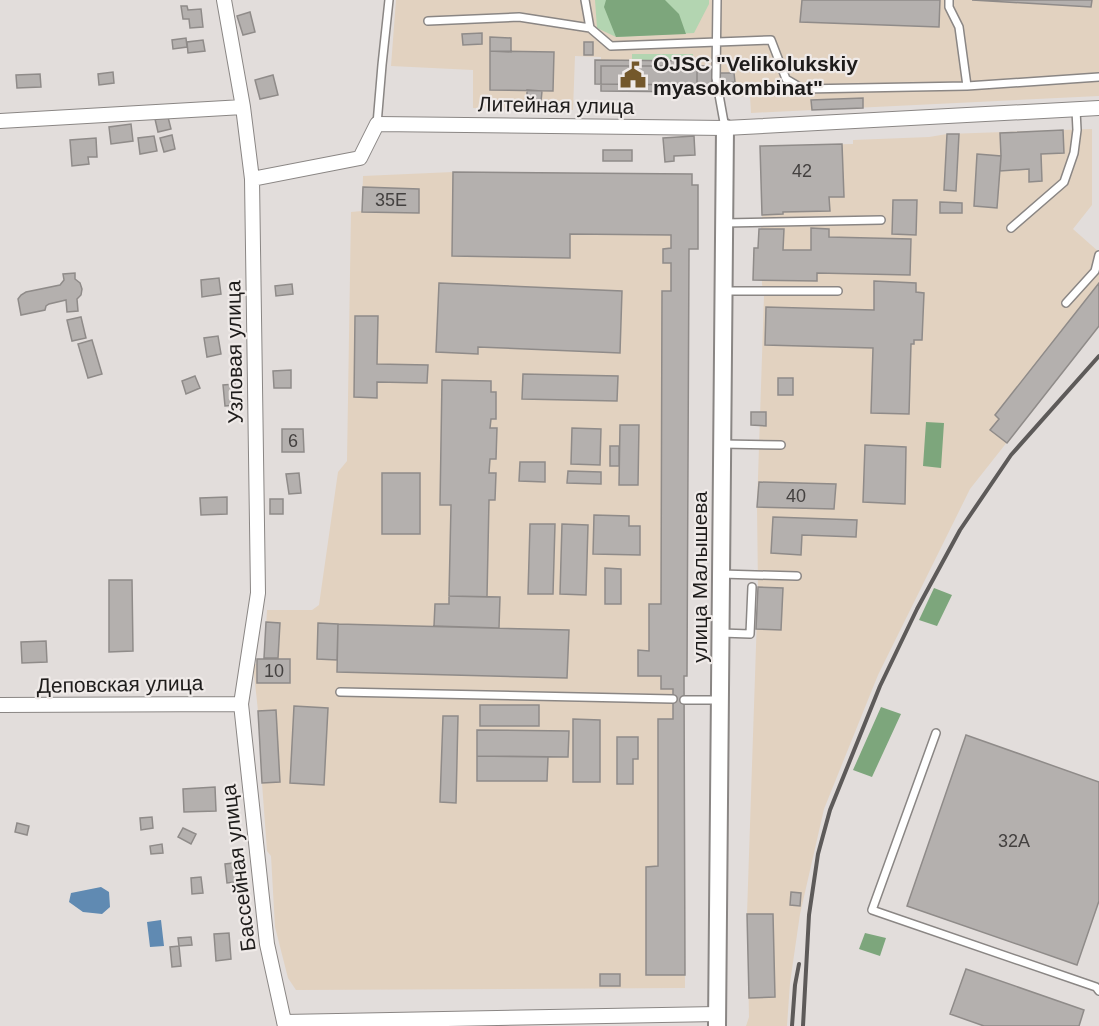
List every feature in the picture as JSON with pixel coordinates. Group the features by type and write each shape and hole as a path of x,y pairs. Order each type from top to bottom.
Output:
{"street":[{"name":"Узловая улица","path":"224,0 243,107 252,179 258,594 241,704"},
{"path":"0,122 243,107"},
{"name":"Литейная улица","path":"377,123 725,128 1099,108"},
{"path":"252,179 360,158 377,123"},
{"name":"улица Малышева","path":"718,1020 725,128"},
{"name":"Деповская улица","path":"0,705 241,704"},
{"name":"Бассейная улица","path":"241,704 267,944 284,1024"},
{"path":"284,1024 718,1020"}],"lane":[{"path":"377,123 388,0"},
{"path":"585,0 590,28"},
{"path":"717,0 716,78 725,128"},
{"path":"949,0 949,7 959,27 967,86"},
{"path":"428,21 519,17 590,28 611,46 771,40 786,79 803,89 967,86 1099,77"},
{"path":"1011,228 1064,182 1074,153 1077,130 1076,110"},
{"path":"724,223 881,220"},
{"path":"1066,303 1095,271 1099,255"},
{"path":"723,291 838,291"},
{"path":"722,444 781,445"},
{"path":"721,574 797,576"},
{"path":"721,633 750,634 752,587"},
{"path":"339,692 673,699"},
{"path":"684,700 720,700"},
{"path":"936,733 872,910 1096,987 1099,992"}],"shaded area":[{"path":"396,0 1099,0 1099,96 751,113 750,96 734,97 734,78 713,78 712,86 699,86 699,92 601,91 601,57 575,56 573,110 473,108 473,70 391,66"},
{"path":"1092,129 1092,205 1073,229 1099,252 1099,326 970,489 878,675 824,809 800,914 790,983 787,1026 746,1026 749,1017 747,914 758,587 757,507 764,296 760,146 853,144 853,140 929,137 947,134"},
{"path":"453,172 692,174 692,185 698,185 698,249 689,249 687,676 684,677 685,988 296,990 288,978 275,927 271,856 267,851 253,664 264,663 267,610 312,610 319,605 338,472 347,461 351,212 362,211 363,176"}],"green space":[{"path":"595,0 709,0 709,4 694,33 616,37 597,28"},
{"path":"606,0 665,0 679,14 686,34 616,37 604,7"},
{"path":"632,54 693,54 693,66 632,66"},
{"path":"926,422 944,423 941,468 923,466"},
{"path":"934,588 952,595 937,626 919,620"},
{"path":"881,707 901,714 872,777 853,770"},
{"path":"865,933 886,938 880,956 859,949"}],"water":[{"path":"101,887 109,892 110,907 102,914 83,912 69,902 71,893"},
{"path":"161,920 164,946 150,947 147,922"}],"building":[{"path":"802,0 940,0 939,27 800,22"},
{"path":"972,0 1092,0 1091,7"},
{"path":"181,6 187,6 188,10 201,9 203,27 190,28 189,19 183,19"},
{"path":"250,12 255,32 243,35 237,16"},
{"path":"482,33 482,44 463,45 462,34"},
{"path":"490,37 511,38 511,52 490,51"},
{"path":"186,38 187,47 173,49 172,40"},
{"path":"203,40 205,51 188,53 187,42"},
{"path":"584,42 593,42 593,55 584,55"},
{"path":"490,51 554,52 553,91 490,90"},
{"path":"595,60 697,61 697,85 595,84"},
{"path":"601,66 712,66 712,86 699,86 699,92 601,91"},
{"path":"113,72 114,83 99,85 98,74"},
{"path":"720,73 734,73 735,82 720,83"},
{"path":"40,74 41,87 17,88 16,75"},
{"path":"273,75 278,95 260,99 255,80"},
{"path":"527,90 542,91 541,102 527,101"},
{"path":"863,98 863,108 812,110 811,100"},
{"path":"168,117 171,129 158,132 155,119"},
{"path":"131,124 133,141 111,144 109,127"},
{"path":"1063,130 1064,153 1041,154 1042,181 1029,182 1029,169 1000,171 1000,133"},
{"path":"947,134 959,134 956,191 944,190"},
{"path":"172,135 175,149 164,152 160,138"},
{"path":"154,136 157,151 140,154 138,138"},
{"path":"694,136 695,155 674,156 674,161 665,162 663,138"},
{"path":"96,138 97,157 88,157 89,164 72,166 70,140"},
{"path":"842,144 844,197 829,197 830,211 762,215 760,146"},
{"path":"603,150 632,150 632,161 603,161"},
{"path":"977,154 1001,156 997,208 974,206"},
{"path":"453,172 692,174 692,185 698,185 698,249 689,249 687,676 684,676 685,975 646,975 646,867 658,866 658,719 673,719 673,689 661,689 661,676 638,676 638,650 649,651 649,604 661,604 662,291 671,291 671,263 663,263 663,249 671,248 671,235 570,234 570,258 452,256"},
{"path":"363,187 419,189 419,213 362,212"},
{"path":"893,200 917,200 916,235 892,234"},
{"path":"940,202 962,203 962,213 940,213"},
{"path":"811,228 829,229 829,237 911,239 910,275 817,273 817,281 753,280 754,248 758,248 759,229 784,229 783,250 811,250"},
{"path":"75,273 75,279 80,283 82,289 77,299 78,311 67,312 66,300 49,304 45,310 21,315 18,299 21,295 60,285 64,280 63,274"},
{"path":"219,278 221,294 202,297 201,280"},
{"path":"874,281 916,283 916,292 924,293 922,340 914,340 914,344 911,344 909,414 871,413 873,348 765,345 766,307 874,310"},
{"path":"439,283 622,291 620,353 478,347 478,354 436,352"},
{"path":"1099,283 1099,326 1007,443 990,430 999,419 995,415"},
{"path":"292,284 293,294 276,296 275,286"},
{"path":"355,316 378,316 377,364 428,365 427,383 377,382 377,398 354,397"},
{"path":"81,317 86,338 72,341 67,320"},
{"path":"218,336 221,354 207,357 204,338"},
{"path":"92,340 102,374 88,378 78,344"},
{"path":"291,370 291,388 274,388 273,371"},
{"path":"523,374 618,376 617,401 522,399"},
{"path":"195,376 200,388 186,394 182,381"},
{"path":"778,378 793,378 793,395 778,395"},
{"path":"442,380 491,381 491,392 496,392 496,419 491,419 490,428 497,428 496,459 490,459 489,473 496,473 495,500 489,500 487,597 449,596 451,505 440,505"},
{"path":"235,384 237,405 225,406 223,385"},
{"path":"751,412 766,412 766,426 751,425"},
{"path":"620,425 639,425 638,485 619,485"},
{"path":"572,428 601,429 600,465 571,464"},
{"path":"282,429 303,429 304,452 282,452"},
{"path":"865,445 906,447 905,504 863,502"},
{"path":"610,446 619,446 619,466 610,466"},
{"path":"520,462 545,462 545,482 519,481"},
{"path":"568,471 601,472 601,484 567,483"},
{"path":"299,473 301,493 289,494 286,474"},
{"path":"382,473 420,473 420,534 382,534"},
{"path":"759,482 836,484 834,509 757,507"},
{"path":"227,497 227,514 201,515 200,498"},
{"path":"270,499 283,499 283,514 270,514"},
{"path":"594,515 629,516 629,526 640,526 640,555 593,554"},
{"path":"773,517 857,520 856,537 802,535 801,555 771,553"},
{"path":"530,524 555,524 553,594 528,594"},
{"path":"562,524 588,525 586,595 560,594"},
{"path":"605,568 621,569 621,604 605,604"},
{"path":"109,580 132,580 133,651 109,652"},
{"path":"758,587 783,588 781,630 756,629"},
{"path":"449,596 500,597 499,628 434,626 435,604 449,604"},
{"path":"266,622 280,623 278,658 264,658"},
{"path":"318,623 338,624 337,660 317,659"},
{"path":"338,624 569,630 567,678 337,672"},
{"path":"46,641 47,662 22,663 21,642"},
{"path":"257,659 290,659 290,683 257,683"},
{"path":"480,705 539,705 539,726 480,726"},
{"path":"294,706 328,708 324,785 290,783"},
{"path":"276,710 280,782 262,783 258,711"},
{"path":"443,716 458,716 456,803 440,802"},
{"path":"573,719 600,720 600,782 573,782"},
{"path":"477,730 569,731 568,757 477,756"},
{"path":"966,735 1099,782 1099,901 1077,965 907,906"},
{"path":"617,737 638,737 638,759 633,759 633,784 617,784"},
{"path":"477,756 548,757 547,781 477,781"},
{"path":"215,787 216,811 184,812 183,789"},
{"path":"152,817 153,828 141,830 140,818"},
{"path":"17,823 29,826 27,835 15,832"},
{"path":"183,828 196,834 191,844 178,837"},
{"path":"162,844 163,853 151,854 150,846"},
{"path":"241,862 243,881 227,883 225,864"},
{"path":"201,877 203,893 192,894 191,878"},
{"path":"791,892 801,893 800,906 790,905"},
{"path":"747,914 773,914 775,997 749,998"},
{"path":"229,933 231,959 216,961 214,934"},
{"path":"191,937 192,945 179,946 178,938"},
{"path":"179,946 181,966 172,967 170,947"},
{"path":"966,969 1084,1010 1079,1026 984,1026 950,1014"},
{"path":"600,974 620,974 620,986 600,986"}],"railway":[{"path":"803,1026 809,915 818,854 830,810 880,686 917,609 960,530 1011,455 1099,356"},
{"path":"792,1026 799,964"}],"place":[{"name":"OJSC \"Velikolukskiy myasokombinat\"","path":"633,75"}]}
